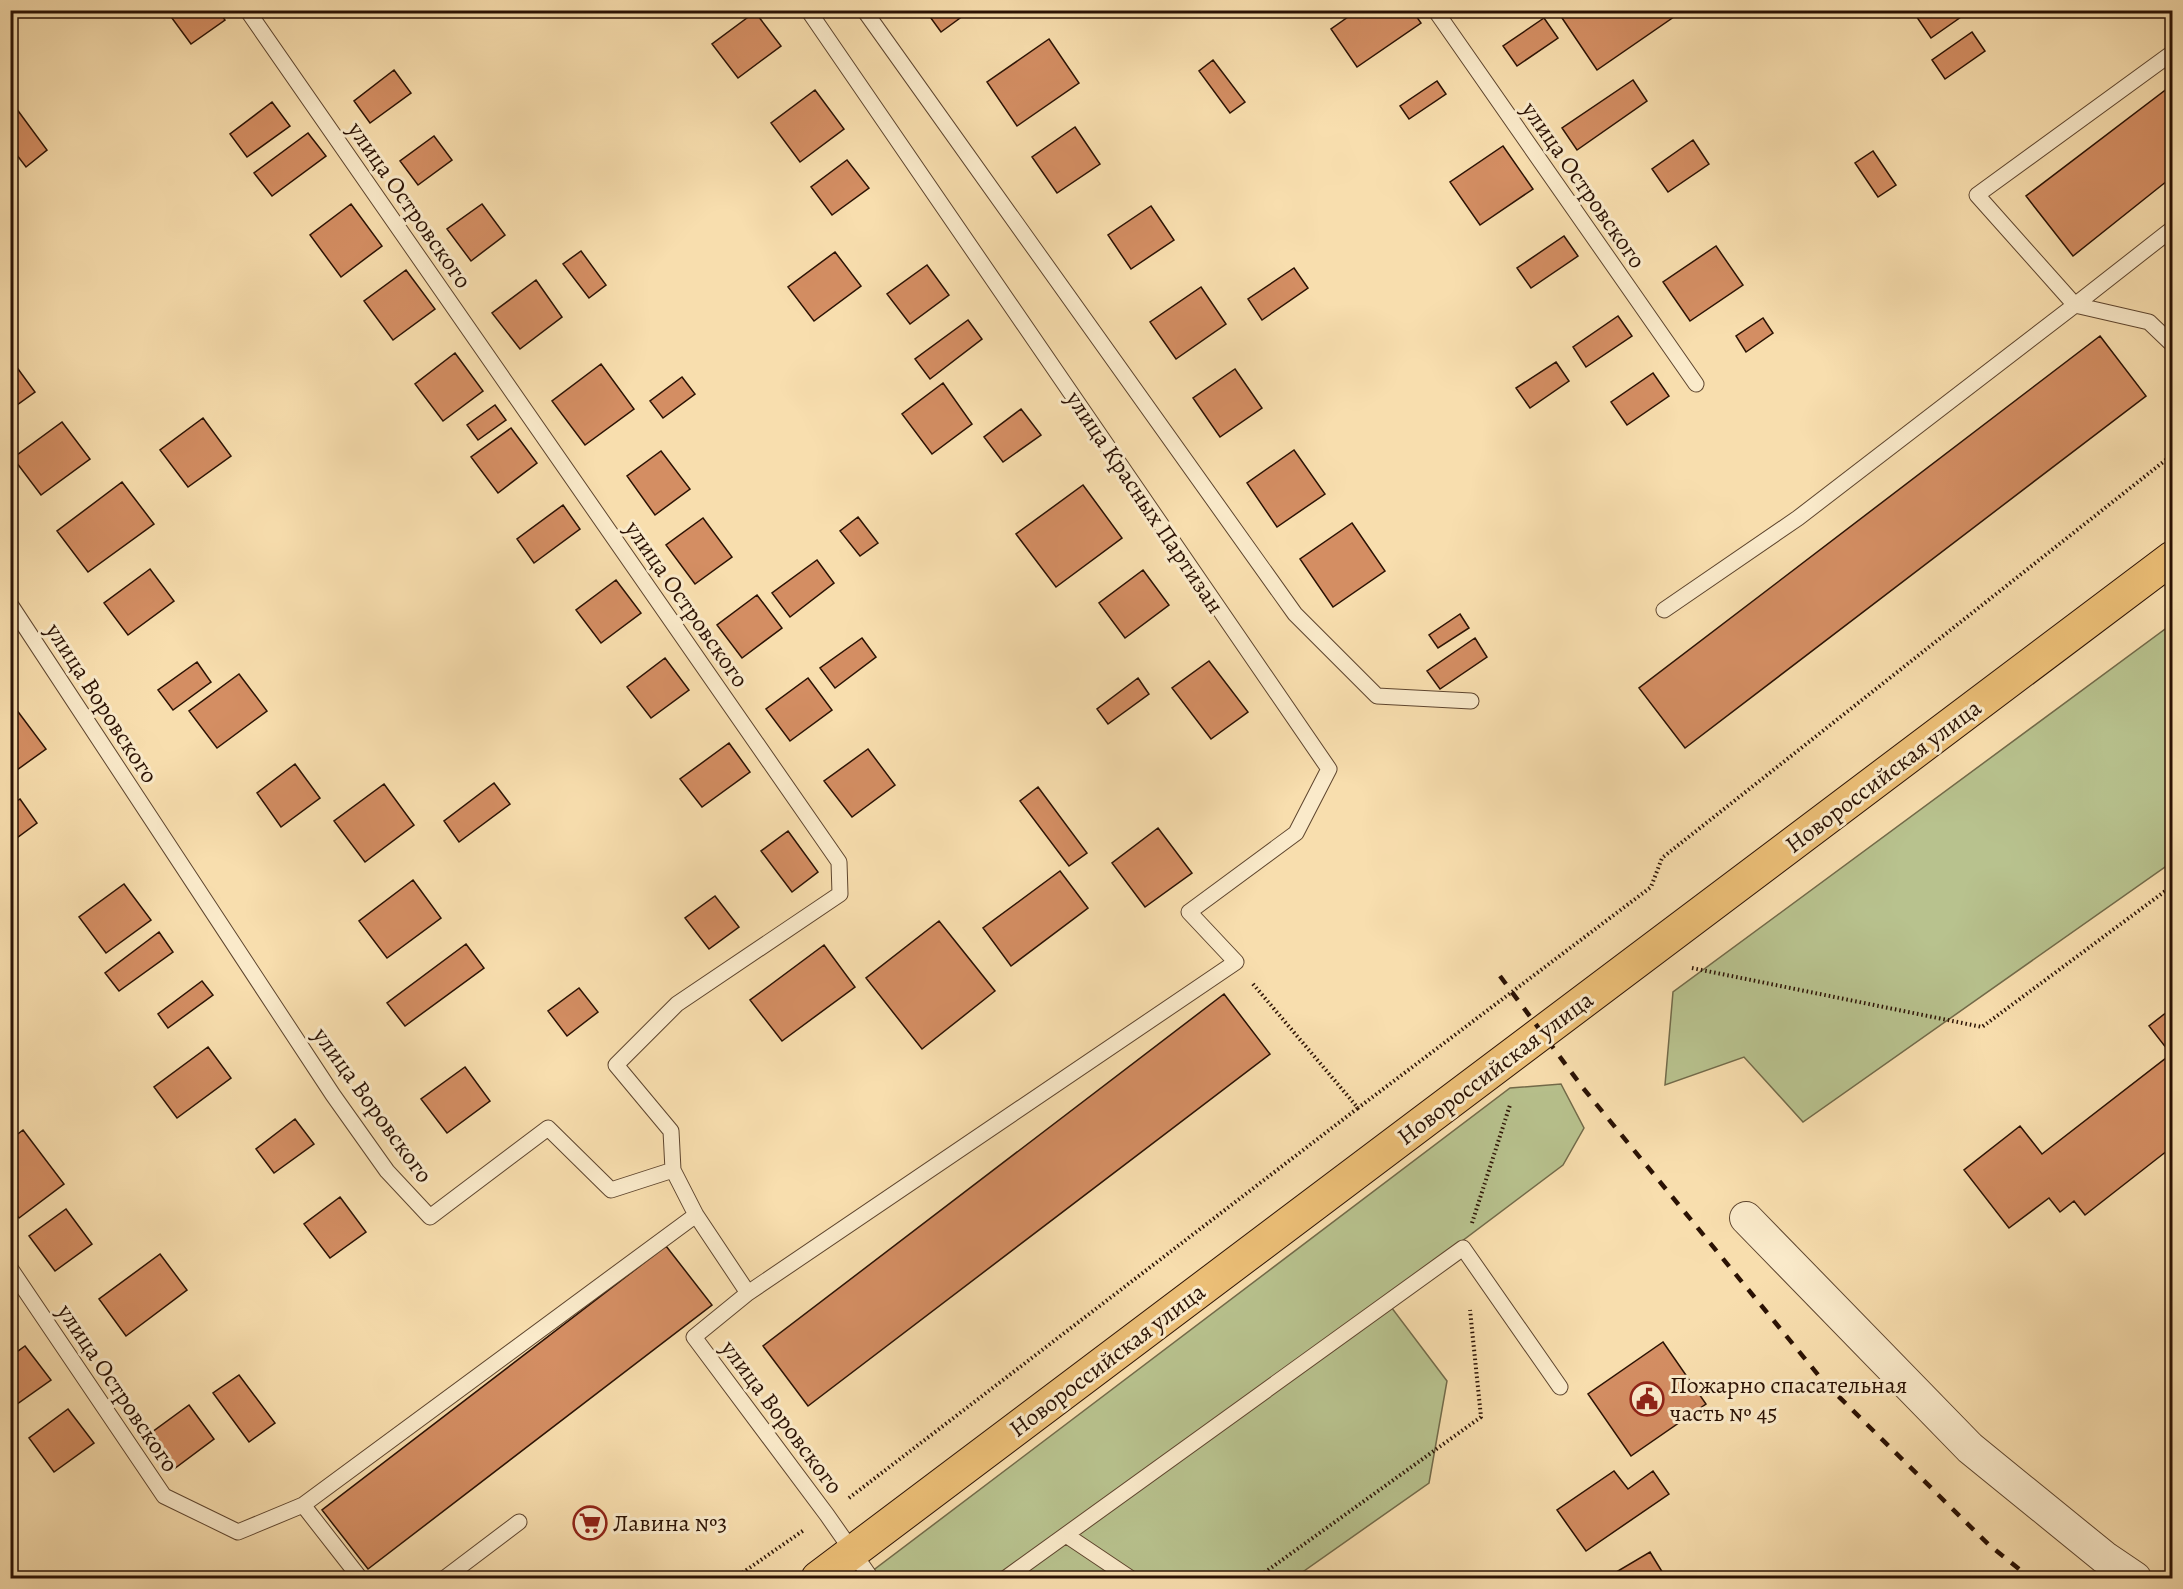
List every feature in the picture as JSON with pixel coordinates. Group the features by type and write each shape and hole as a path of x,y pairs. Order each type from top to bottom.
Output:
{"main road":[{"name":"Новороссийская улица","path":"818,1578 862,1565 2172,558"}],"street":[{"path":"1746,1218 1970,1448 2104,1557 2135,1578"}],"lane":[{"name":"улица Островского","path":"247,10 839,862 840,894 677,1004 616,1065 671,1131 673,1170"},
{"name":"улица Красных Партизан","path":"808,10 1329,769 1296,833 1189,912 1236,962"},
{"path":"864,10 1295,614 1377,696 1471,701"},
{"name":"улица Островского","path":"1435,10 1696,384"},
{"path":"2172,53 1977,195 2075,305 2149,322 2172,344"},
{"path":"1664,610 1798,518 2172,229"},
{"name":"улица Воровского","path":"10,604 333,1095 387,1171 430,1216 548,1128 611,1190 673,1170"},
{"path":"673,1170 696,1215 748,1293 1236,962"},
{"name":"улица Островского","path":"10,1268 164,1496 238,1532 303,1505 696,1215"},
{"path":"1006,1578 1463,1248 1560,1387"},
{"name":"улица Воровского","path":"748,1293 694,1337 862,1565"},
{"path":"303,1505 360,1578"},
{"path":"444,1578 519,1522"},
{"path":"1066,1534 1130,1578"}],"path":[{"path":"735,1578 827,1515 1651,887 1662,858 2172,455"},
{"path":"1682,973 1693,968 1982,1027 2172,886"},
{"path":"1236,962 1359,1108"},
{"path":"1463,1248 1514,1095"},
{"path":"1257,1578 1481,1417 1469,1305"}],"green space":[{"path":"2172,624 2172,862 1803,1122 1744,1057 1665,1085 1673,992"},
{"path":"1561,1084 1584,1128 1563,1165 1385,1299 1447,1381 1429,1483 1294,1578 863,1578 1510,1088"}],"building":[{"path":"166,10 218,10 225,20 191,44"},
{"path":"925,10 971,10 941,32"},
{"path":"1358,10 1412,10 1421,23 1357,67 1331,29"},
{"path":"1560,10 1680,10 1681,12 1597,70 1558,12"},
{"path":"1912,10 1971,10 1931,38"},
{"path":"755,12 781,46 738,78 712,44"},
{"path":"1544,18 1558,38 1517,66 1503,46"},
{"path":"1972,32 1985,51 1945,79 1932,60"},
{"path":"1049,39 1079,83 1017,126 987,82"},
{"path":"1213,60 1245,102 1230,113 1199,71"},
{"path":"394,70 411,93 370,123 354,101"},
{"path":"1633,80 1647,101 1577,150 1562,128"},
{"path":"1437,81 1446,94 1409,119 1400,106"},
{"path":"2172,85 2172,177 2073,256 2026,196"},
{"path":"815,90 844,129 800,162 771,123"},
{"path":"272,102 290,126 247,157 230,134"},
{"path":"16,108 47,150 26,167 10,146 10,112"},
{"path":"1075,127 1100,164 1057,193 1032,157"},
{"path":"308,133 326,156 272,196 254,173"},
{"path":"434,136 452,160 418,185 400,161"},
{"path":"1693,140 1709,164 1668,192 1652,169"},
{"path":"1503,146 1533,189 1480,225 1450,182"},
{"path":"1873,151 1896,185 1878,197 1855,163"},
{"path":"847,160 869,188 832,215 811,187"},
{"path":"351,204 382,246 341,277 310,235"},
{"path":"482,204 505,235 471,261 447,229"},
{"path":"1151,206 1174,240 1131,269 1108,235"},
{"path":"1564,236 1578,256 1531,288 1517,268"},
{"path":"1716,246 1743,285 1690,321 1663,282"},
{"path":"581,251 606,285 589,298 563,264"},
{"path":"835,252 861,286 814,321 788,287"},
{"path":"927,265 949,295 910,324 887,294"},
{"path":"1294,268 1308,288 1262,320 1248,299"},
{"path":"406,270 435,309 393,340 364,301"},
{"path":"536,280 562,317 520,349 492,313"},
{"path":"1201,287 1226,324 1176,359 1150,322"},
{"path":"1618,316 1632,336 1586,367 1573,347"},
{"path":"1763,318 1773,333 1746,352 1736,336"},
{"path":"968,320 982,339 930,379 915,359"},
{"path":"2100,336 2146,396 1685,748 1639,688"},
{"path":"455,353 483,391 443,421 415,384"},
{"path":"10,358 35,392 10,410"},
{"path":"1556,362 1569,381 1530,408 1516,388"},
{"path":"601,364 634,409 585,445 552,401"},
{"path":"1235,369 1262,408 1220,437 1193,398"},
{"path":"1653,373 1669,396 1627,425 1611,402"},
{"path":"682,377 695,394 663,418 650,401"},
{"path":"943,383 972,424 932,454 902,414"},
{"path":"495,405 506,420 478,440 467,425"},
{"path":"1021,409 1041,435 1003,462 984,437"},
{"path":"203,418 231,456 188,487 160,450"},
{"path":"62,422 90,459 41,495 13,458"},
{"path":"511,428 537,463 498,493 471,457"},
{"path":"1294,450 1325,494 1277,527 1247,483"},
{"path":"661,451 690,489 655,515 627,476"},
{"path":"122,482 154,524 88,572 57,531"},
{"path":"1083,485 1122,538 1056,587 1016,534"},
{"path":"563,505 580,529 534,563 517,539"},
{"path":"858,517 878,543 860,556 840,531"},
{"path":"703,518 732,557 695,584 666,545"},
{"path":"1352,523 1385,571 1333,607 1300,559"},
{"path":"817,560 834,583 790,617 772,593"},
{"path":"150,569 174,601 128,635 104,603"},
{"path":"1143,570 1169,605 1125,638 1099,603"},
{"path":"616,580 641,613 601,643 576,610"},
{"path":"757,595 782,628 742,658 717,625"},
{"path":"1460,614 1469,628 1438,648 1429,635"},
{"path":"862,638 876,657 835,688 820,668"},
{"path":"1475,638 1487,657 1440,689 1427,671"},
{"path":"665,658 689,690 651,718 627,687"},
{"path":"1209,661 1248,712 1211,739 1172,688"},
{"path":"197,662 211,682 173,710 158,690"},
{"path":"239,674 267,711 217,748 189,711"},
{"path":"808,678 832,710 790,741 766,709"},
{"path":"1138,678 1149,694 1108,724 1097,709"},
{"path":"16,709 46,749 10,775 10,713"},
{"path":"729,743 750,772 702,807 680,779"},
{"path":"868,749 895,785 852,817 824,781"},
{"path":"295,764 320,798 281,827 257,793"},
{"path":"494,783 510,804 459,842 444,821"},
{"path":"384,784 414,825 365,862 334,821"},
{"path":"1038,787 1087,853 1069,866 1020,801"},
{"path":"20,799 37,823 10,843 10,806"},
{"path":"1158,828 1192,873 1145,907 1112,863"},
{"path":"788,831 818,872 792,892 761,851"},
{"path":"1060,871 1088,908 1011,966 983,928"},
{"path":"413,880 441,918 387,958 359,921"},
{"path":"124,884 151,920 106,953 79,917"},
{"path":"715,896 739,927 709,949 685,918"},
{"path":"939,921 995,991 922,1049 866,978"},
{"path":"159,932 173,952 119,991 105,973"},
{"path":"466,944 484,968 405,1026 387,1003"},
{"path":"824,945 855,987 782,1041 750,1000"},
{"path":"202,981 213,995 168,1028 158,1014"},
{"path":"579,988 598,1012 567,1036 548,1011"},
{"path":"1224,994 1270,1054 808,1406 763,1346"},
{"path":"2172,1008 2172,1147 2085,1215 2074,1201 2060,1212 2049,1198 2009,1228 1964,1170 2020,1126 2042,1154 2171,1054 2149,1026"},
{"path":"208,1047 231,1078 177,1118 154,1087"},
{"path":"465,1067 490,1101 447,1133 421,1099"},
{"path":"295,1119 314,1144 274,1173 256,1149"},
{"path":"23,1130 64,1184 19,1218 10,1206 10,1140"},
{"path":"340,1197 366,1232 330,1258 304,1224"},
{"path":"66,1209 92,1244 55,1271 29,1236"},
{"path":"666,1246 712,1305 368,1569 322,1510"},
{"path":"160,1254 187,1290 126,1336 99,1299"},
{"name":"Пожарно спасательная часть № 45","path":"1663,1342 1706,1404 1631,1456 1588,1394"},
{"path":"25,1346 51,1380 10,1409 10,1357"},
{"path":"239,1375 275,1423 249,1442 213,1393"},
{"path":"189,1405 214,1439 170,1472 144,1438"},
{"path":"68,1409 94,1443 54,1472 29,1438"},
{"path":"1614,1471 1628,1489 1653,1471 1669,1494 1586,1551 1557,1510"},
{"path":"1650,1552 1666,1578 1606,1578"}],"railway":[{"path":"1500,976 1583,1088 1824,1382 1988,1544 2030,1578"}],"place":[{"name":"Пожарно спасательная часть № 45","path":"1647,1399"},
{"name":"Лавина №3","path":"590,1523"}]}
